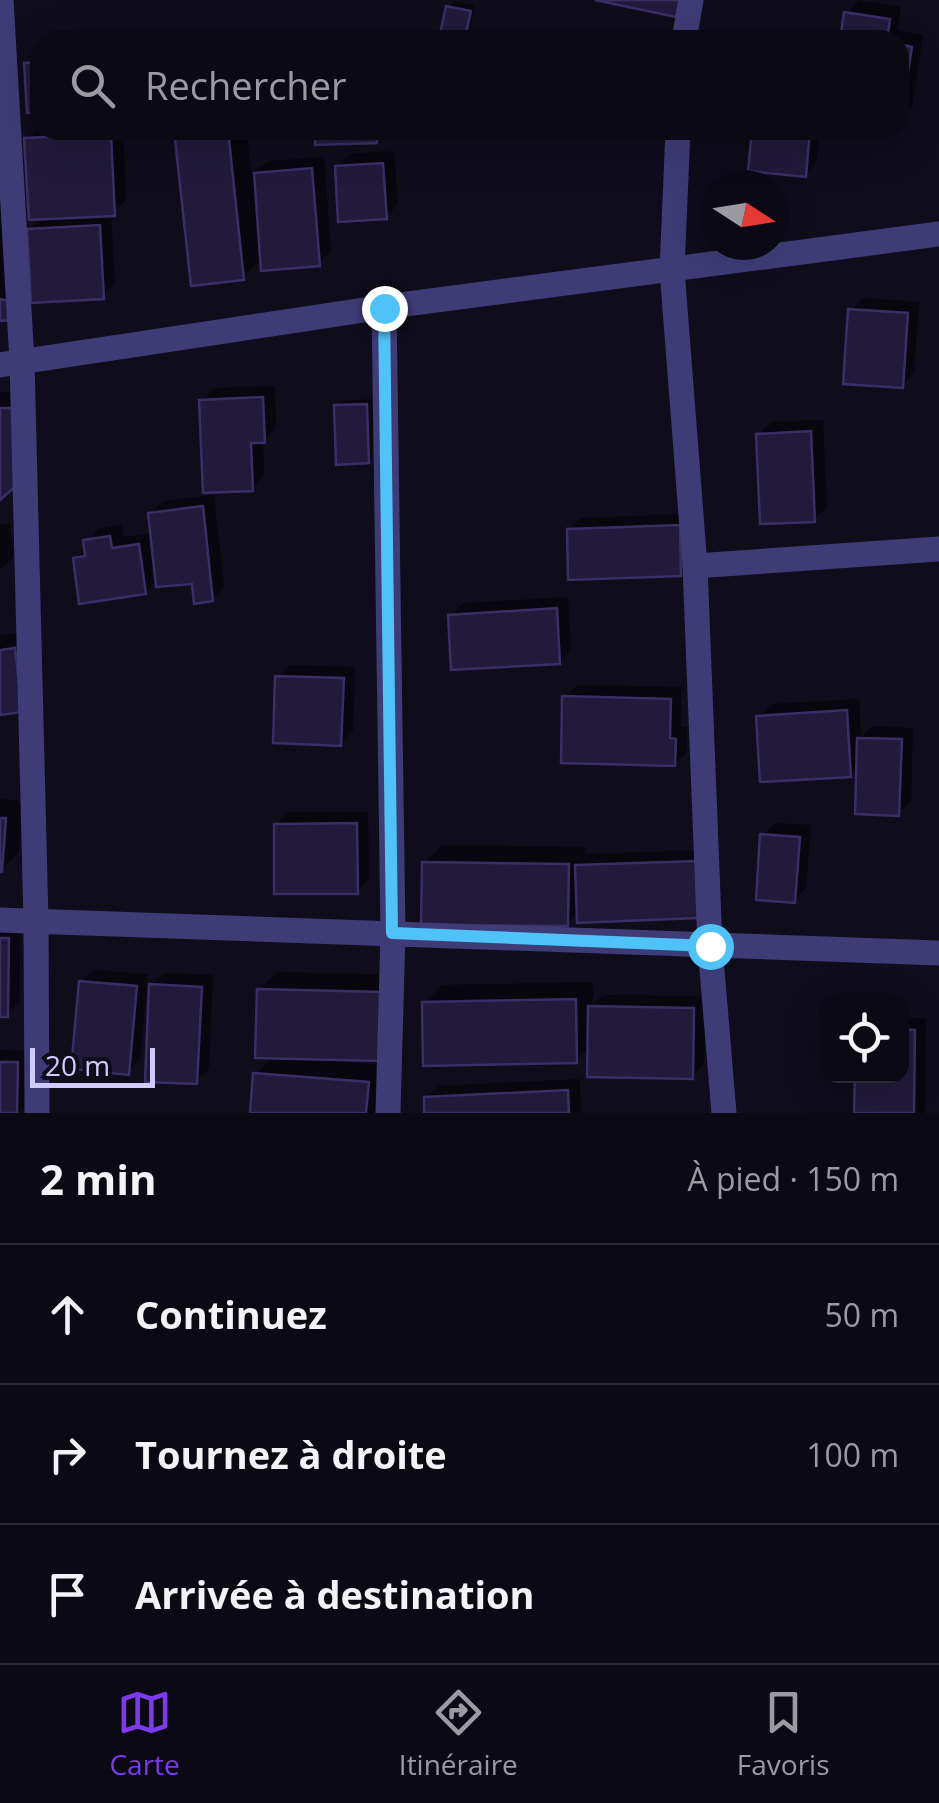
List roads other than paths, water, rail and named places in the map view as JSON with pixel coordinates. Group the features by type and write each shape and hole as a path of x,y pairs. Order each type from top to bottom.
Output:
{"street":[{"path":"1,0 11,363 36,922 37,1113"},
{"path":"686,30 691,0"},
{"path":"678,140 672,270 695,566 710,946 724,1113"},
{"path":"11,363 384,308 939,234"},
{"path":"384,308 392,933 388,1113"},
{"path":"695,566 939,549"},
{"path":"0,920 939,953"}]}
